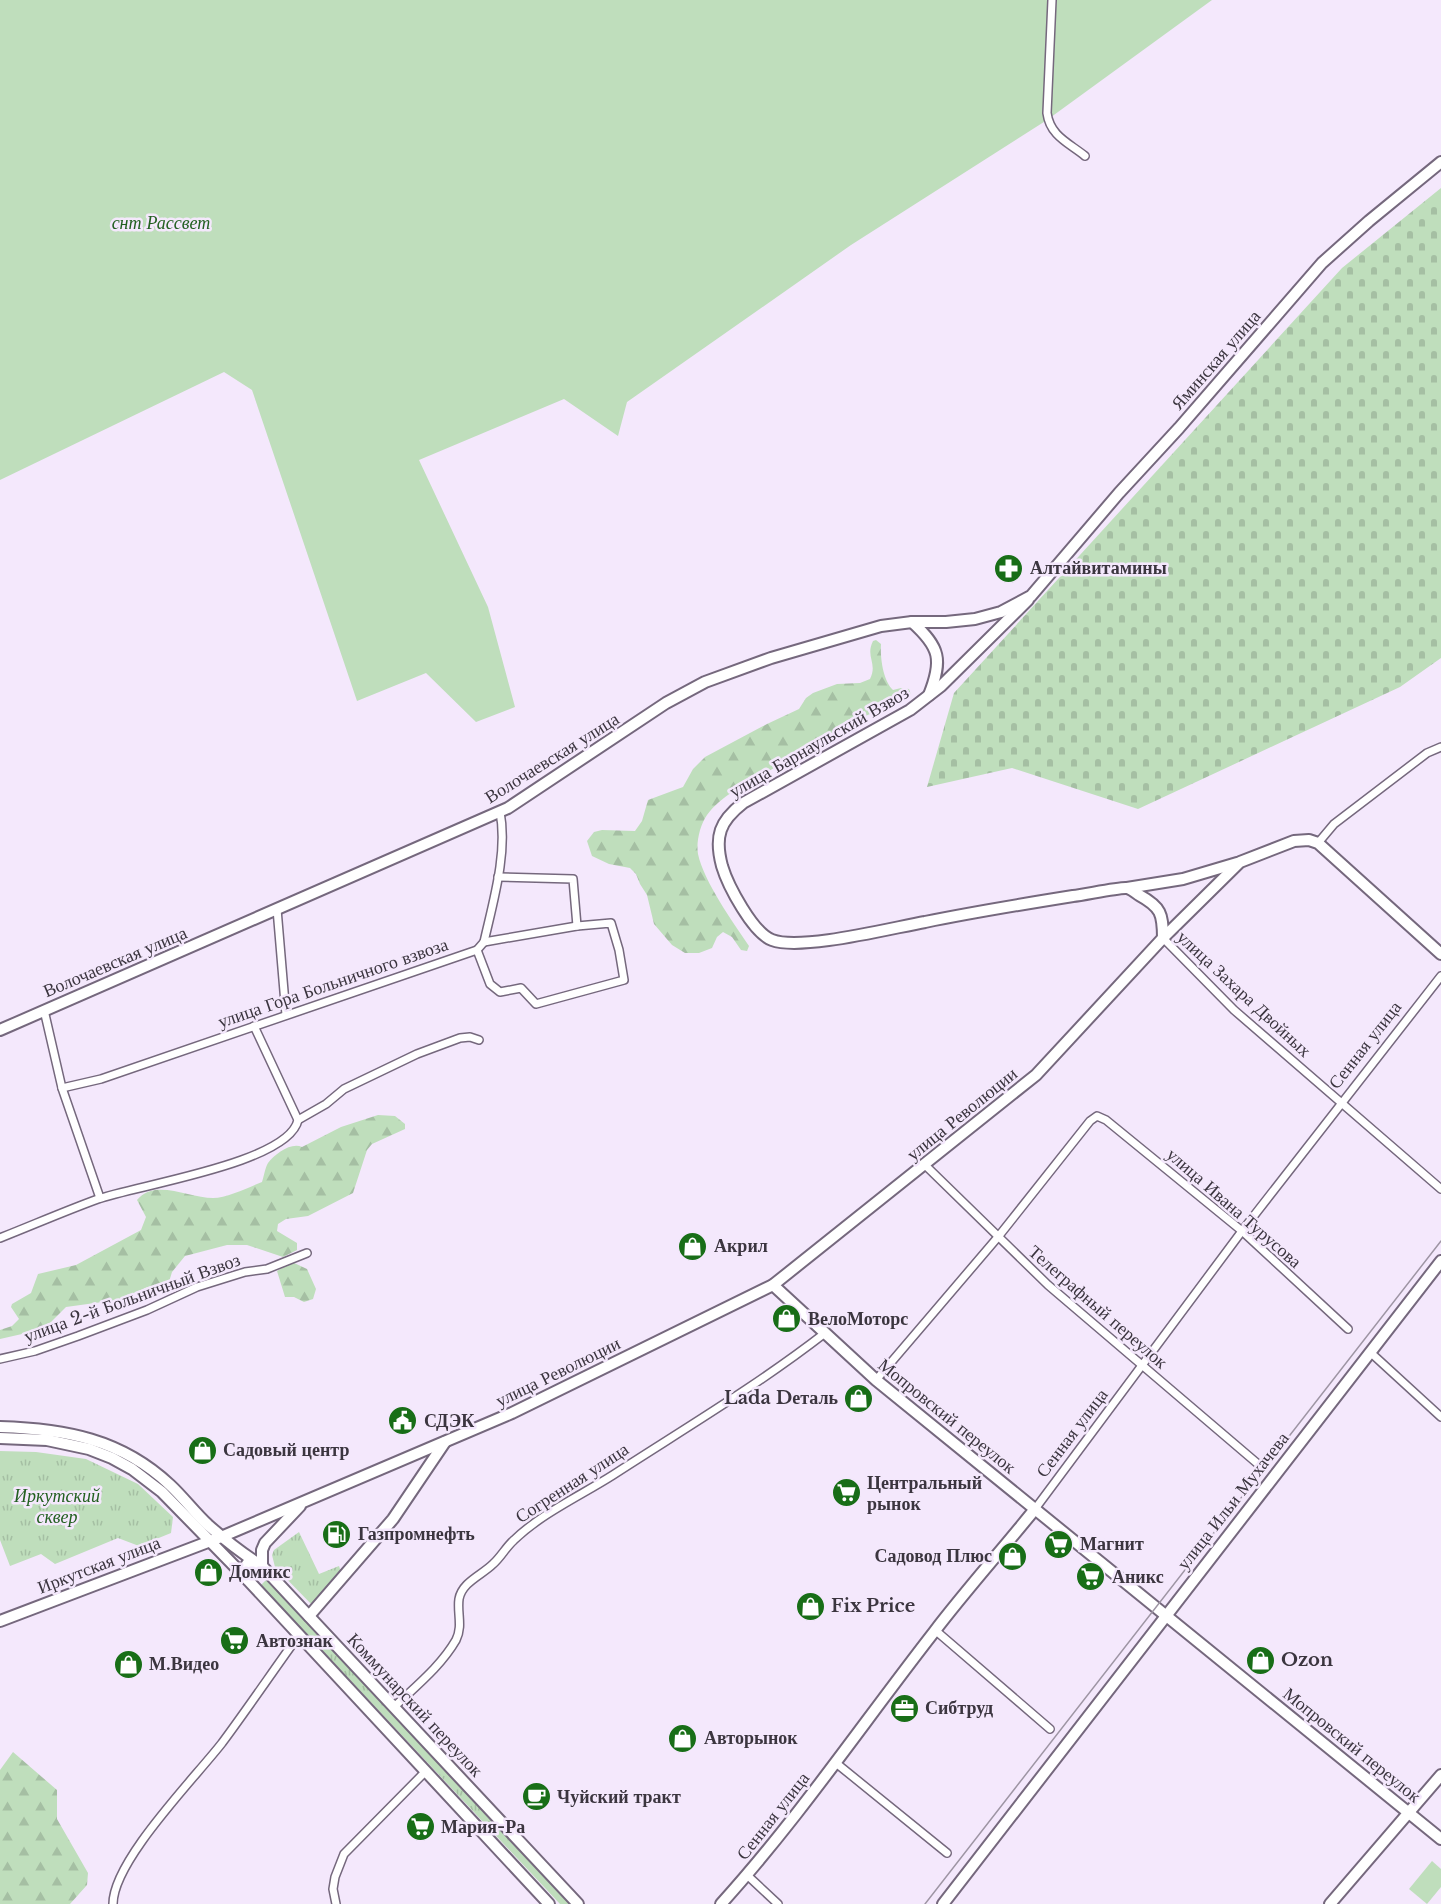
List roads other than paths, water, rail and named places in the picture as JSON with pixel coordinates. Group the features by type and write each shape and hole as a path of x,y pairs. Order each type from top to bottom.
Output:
{"main road":[{"name":"Яминская улица","path":"1031,596 1322,263 1441,162"},
{"name":"Волочаевская улица","path":"0,1029 500,812 519,802 666,703 705,682 793,652 881,626 975,619 1000,612 1031,596"},
{"name":"улица Барнаульский Взвоз","path":"1031,596 941,687 910,710 743,803 725,819 721,826 719,844 724,870 751,921 765,937 786,943 818,941 1003,907 1183,879 1240,862"},
{"path":"912,622 928,637 936,649 937,674 928,696"},
{"name":"улица Революции","path":"209,1541 512,1413 773,1285 1036,1075 1240,862 1294,841 1309,840 1318,843"},
{"path":"1318,843 1441,954"},
{"path":"1127,888 1152,902 1158,909 1162,918 1164,939"},
{"name":"улица Ильи Мухачева","path":"943,1904 1441,1261"},
{"name":"Мопровский переулок","path":"773,1285 876,1380 1441,1839"},
{"name":"Коммунарский переулок","path":"0,1427 48,1429 70,1433 116,1448 138,1460 161,1478 221,1537 262,1566 578,1904"},
{"name":"Коммунарский переулок","path":"0,1438 68,1443 112,1458 132,1469 162,1492 247,1579 549,1904"},
{"path":"309,1616 393,1520 446,1441"},
{"path":"247,1579 244,1569 247,1564 262,1566 262,1550 266,1543 305,1502"},
{"name":"Сенная улица","path":"721,1904 747,1875 836,1762 935,1630 1035,1509"},
{"name":"Иркутская улица","path":"0,1621 209,1541"},
{"path":"1330,1904 1441,1775"}],"street":[{"path":"1052,0 1047,113 1059,137 1085,156"},
{"path":"1318,843 1339,820 1427,753 1441,747"},
{"name":"улица Гора Больничного взвоза","path":"62,1088 101,1079 477,950 484,942 498,877 503,840 500,812"},
{"path":"498,877 573,879 577,926"},
{"path":"277,909 286,1015"},
{"path":"477,950 490,984 500,992 521,988 536,1004 624,980 620,950 611,923 577,926 484,942"},
{"name":"улица Захара Двойных","path":"1164,939 1234,1010 1441,1189"},
{"name":"Сенная улица","path":"1035,1509 1242,1231 1441,976"},
{"path":"44,1010 62,1088 100,1198"},
{"path":"0,1238 100,1198 235,1162 276,1145 296,1127 298,1120 254,1026"},
{"path":"298,1120 326,1104 344,1089 417,1054 460,1038 470,1037 479,1040"},
{"name":"улица Ивана Турусова","path":"998,1237 1090,1120 1097,1116 1106,1120 1242,1231 1348,1329"},
{"name":"Телеграфный переулок","path":"925,1165 1048,1285 1258,1464"},
{"path":"876,1380 998,1237"},
{"name":"улица 2-й Больничный Взвоз","path":"0,1359 34,1351 78,1336 147,1310 197,1287 245,1272 267,1269 307,1253"},
{"name":"Согренная улица","path":"394,1707 431,1672 456,1638 459,1630 459,1599 462,1591 468,1583 494,1564 512,1541 780,1367 825,1333"},
{"path":"1370,1352 1441,1417"},
{"path":"935,1630 1050,1730"},
{"path":"113,1904 116,1883 129,1860 221,1744 299,1635"},
{"path":"836,1762 947,1853"},
{"path":"336,1904 333,1889 334,1877 344,1854 426,1771"},
{"path":"747,1875 778,1904"}],"tram line":[{"path":"925,1904 1441,1241"}],"place":[{"name":"Алтайвитамины","path":"1009,568"},
{"name":"Акрил","path":"693,1246"},
{"name":"ВелоМоторс","path":"787,1319"},
{"name":"Lada Dеталь","path":"859,1398"},
{"name":"СДЭК","path":"403,1421"},
{"name":"Садовый центр","path":"202,1450"},
{"name":"Центральный рынок","path":"846,1493"},
{"name":"Газпромнефть","path":"337,1534"},
{"name":"Магнит","path":"1059,1544"},
{"name":"Садовод Плюс","path":"1013,1556"},
{"name":"Домикс","path":"208,1572"},
{"name":"Аникс","path":"1091,1577"},
{"name":"Fix Price","path":"810,1606"},
{"name":"Автознак","path":"235,1641"},
{"name":"Ozon","path":"1260,1660"},
{"name":"М.Видео","path":"128,1664"},
{"name":"Сибтруд","path":"904,1708"},
{"name":"Авторынок","path":"683,1738"},
{"name":"Чуйский тракт","path":"536,1797"},
{"name":"Мария-Ра","path":"420,1827"}],"park label":[{"name":"снт Рассвет","path":"161,223"},
{"name":"Иркутский сквер","path":"57,1506"}]}
